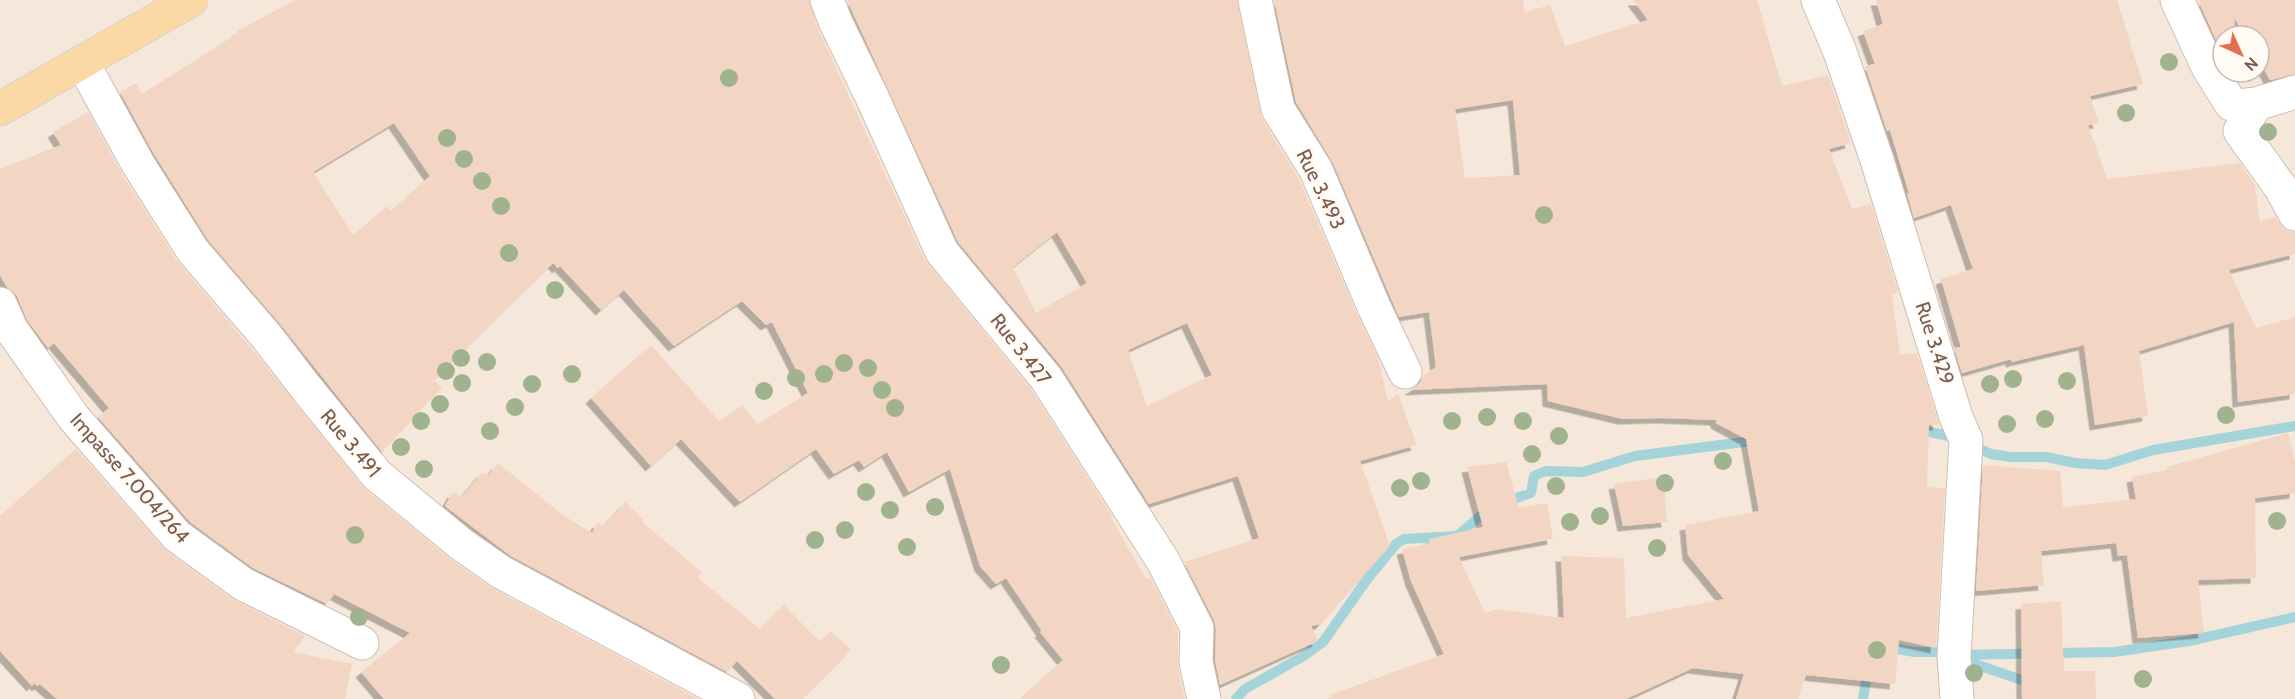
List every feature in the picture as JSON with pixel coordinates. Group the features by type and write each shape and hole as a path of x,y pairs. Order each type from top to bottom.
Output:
{"main road":[{"path":"0,109 191,0"}],"street":[{"name":"Rue 3.427","path":"827,0 942,252 1046,378 1163,561 1197,628 1196,662 1204,699"},
{"name":"Rue 3.493","path":"1255,0 1278,109 1316,170 1374,307 1405,372"},
{"name":"Rue 3.429","path":"1818,0 1840,52 1873,149 1956,417 1966,440 1954,657 1957,699"},
{"path":"2177,0 2208,67 2231,104 2239,106 2256,104 2295,92"},
{"name":"Rue 3.491","path":"82,62 138,164 193,250 267,336 377,475 461,544 501,572 738,699"},
{"path":"2256,104 2240,131 2281,188 2295,214"},
{"name":"Impasse 7.004/264","path":"0,304 11,329 74,418 177,536 243,584 362,643"}],"shaded area":[{"path":"0,0 2295,0 2295,699 0,699"}],"building":[{"path":"295,0 809,0 819,31 925,260 1031,389 1112,516 1110,516 1146,579 1150,577 1178,632 1178,666 1185,699 1019,699 1063,660 1040,632 1042,631 1006,578 996,584 980,566 950,469 909,492 887,452 864,467 859,460 834,474 816,449 740,502 681,439 651,466 591,398 651,345 719,421 742,405 758,424 808,393 772,322 766,325 742,301 674,346 624,290 601,310 560,266 558,268 553,263 434,380 442,387 382,452 281,325 208,240 154,154 120,92 136,83 142,94 238,33 237,31","holes":["394,123 430,176 391,211 387,206 353,235 313,172"]},
{"path":"847,0 1237,0 1262,119 1299,179 1378,358 1388,401 1398,394 1417,445 1360,461 1390,546 1321,624 1311,626 1318,641 1220,685 1215,660 1214,620 1184,562 1259,538 1238,476 1149,504 1061,366 958,242","holes":["1057,232 1087,283 1036,313 1013,267","1187,323 1212,375 1147,406 1128,350"]},
{"path":"1274,0 1523,0 1525,12 1550,5 1565,46 1648,20 1633,0 1757,0 1782,86 1828,75 1851,143 1829,149 1852,209 1871,204 1898,292 1892,294 1900,355 1917,353 1939,425 1929,425 1927,487 1945,488 1936,648 1899,640 1895,684 1806,675 1798,699 1736,699 1744,674 1693,668 1626,699 1331,699 1330,695 1444,654 1411,581 1402,549 1430,544 1429,539 1483,527 1467,467 1506,462 1519,508 1547,503 1553,539 1459,557 1485,613 1497,609 1564,618 1561,556 1624,558 1626,618 1724,599 1688,555 1685,525 1759,511 1746,439 1716,423 1716,420 1623,419 1548,401 1547,384 1410,390 1420,383 1423,376 1436,367 1429,312 1399,317 1333,163 1296,102","holes":["1513,100 1520,175 1465,178 1455,109"]},
{"path":"1876,0 2117,0 2143,84 2090,96 2099,123 2088,125 2107,179 2240,163 2255,185 2260,221 2275,217 2285,230 2295,233 2295,254 2229,270 2256,328 2295,317 2295,394 2238,402 2234,322 2139,351 2148,416 2095,425 2084,345 2011,362 2011,359 1962,373 1954,348 1961,347 1941,279 1973,269 1951,205 1914,218 1890,130 1887,131 1865,66 1875,64 1863,31 1883,24"},
{"path":"2198,0 2295,0 2295,74 2271,80 2271,24 2238,24 2234,17 2235,24 2211,24 2211,29"},
{"path":"88,112 122,174 177,261 252,349 365,489 449,558 490,587 698,699 384,699 361,672 410,633 334,594 327,604 253,568 190,522 98,417 109,408 54,343 48,348 27,320 17,296 7,287 0,275 0,169 61,145 53,132"},
{"path":"2288,433 2295,460 2295,493 2255,498 2256,578 2198,580 2204,633 2138,638 2127,555 2118,556 2116,543 2041,551 2044,585 1976,591 1983,465 2060,471 2063,507 2136,499 2132,477 2166,470 2167,467"},
{"path":"76,449 166,551 232,599 305,636 293,652 352,664 345,699 57,699 40,684 37,686 35,683 32,686 0,651 0,516"},
{"path":"498,463 563,515 592,533 598,522 604,526 625,502 644,520 642,522 702,572 698,578 760,629 784,605 820,642 831,631 851,650 802,699 775,699 737,661 727,672 511,556 445,506 453,492 462,497 482,472 488,476"},
{"path":"1663,477 1667,522 1623,526 1614,484"},
{"path":"2061,601 2064,671 2095,671 2096,699 2022,699 2021,604"}],"waterway":[{"path":"1971,445 1991,454 2011,457 2046,457 2075,463 2105,465 2153,450 2295,426"},
{"path":"1917,429 1957,438"},
{"path":"1504,502 1531,493 1534,476 1546,471 1583,472 1635,456 1759,440"},
{"path":"1236,699 1245,689 1302,657 1323,642 1368,578 1396,544 1404,539 1457,536 1490,508"},
{"path":"1959,655 2114,652 2189,641 2295,617"},
{"path":"1885,647 1915,652 1948,652 1949,655 2036,685"},
{"path":"1863,699 1868,668"}]}
